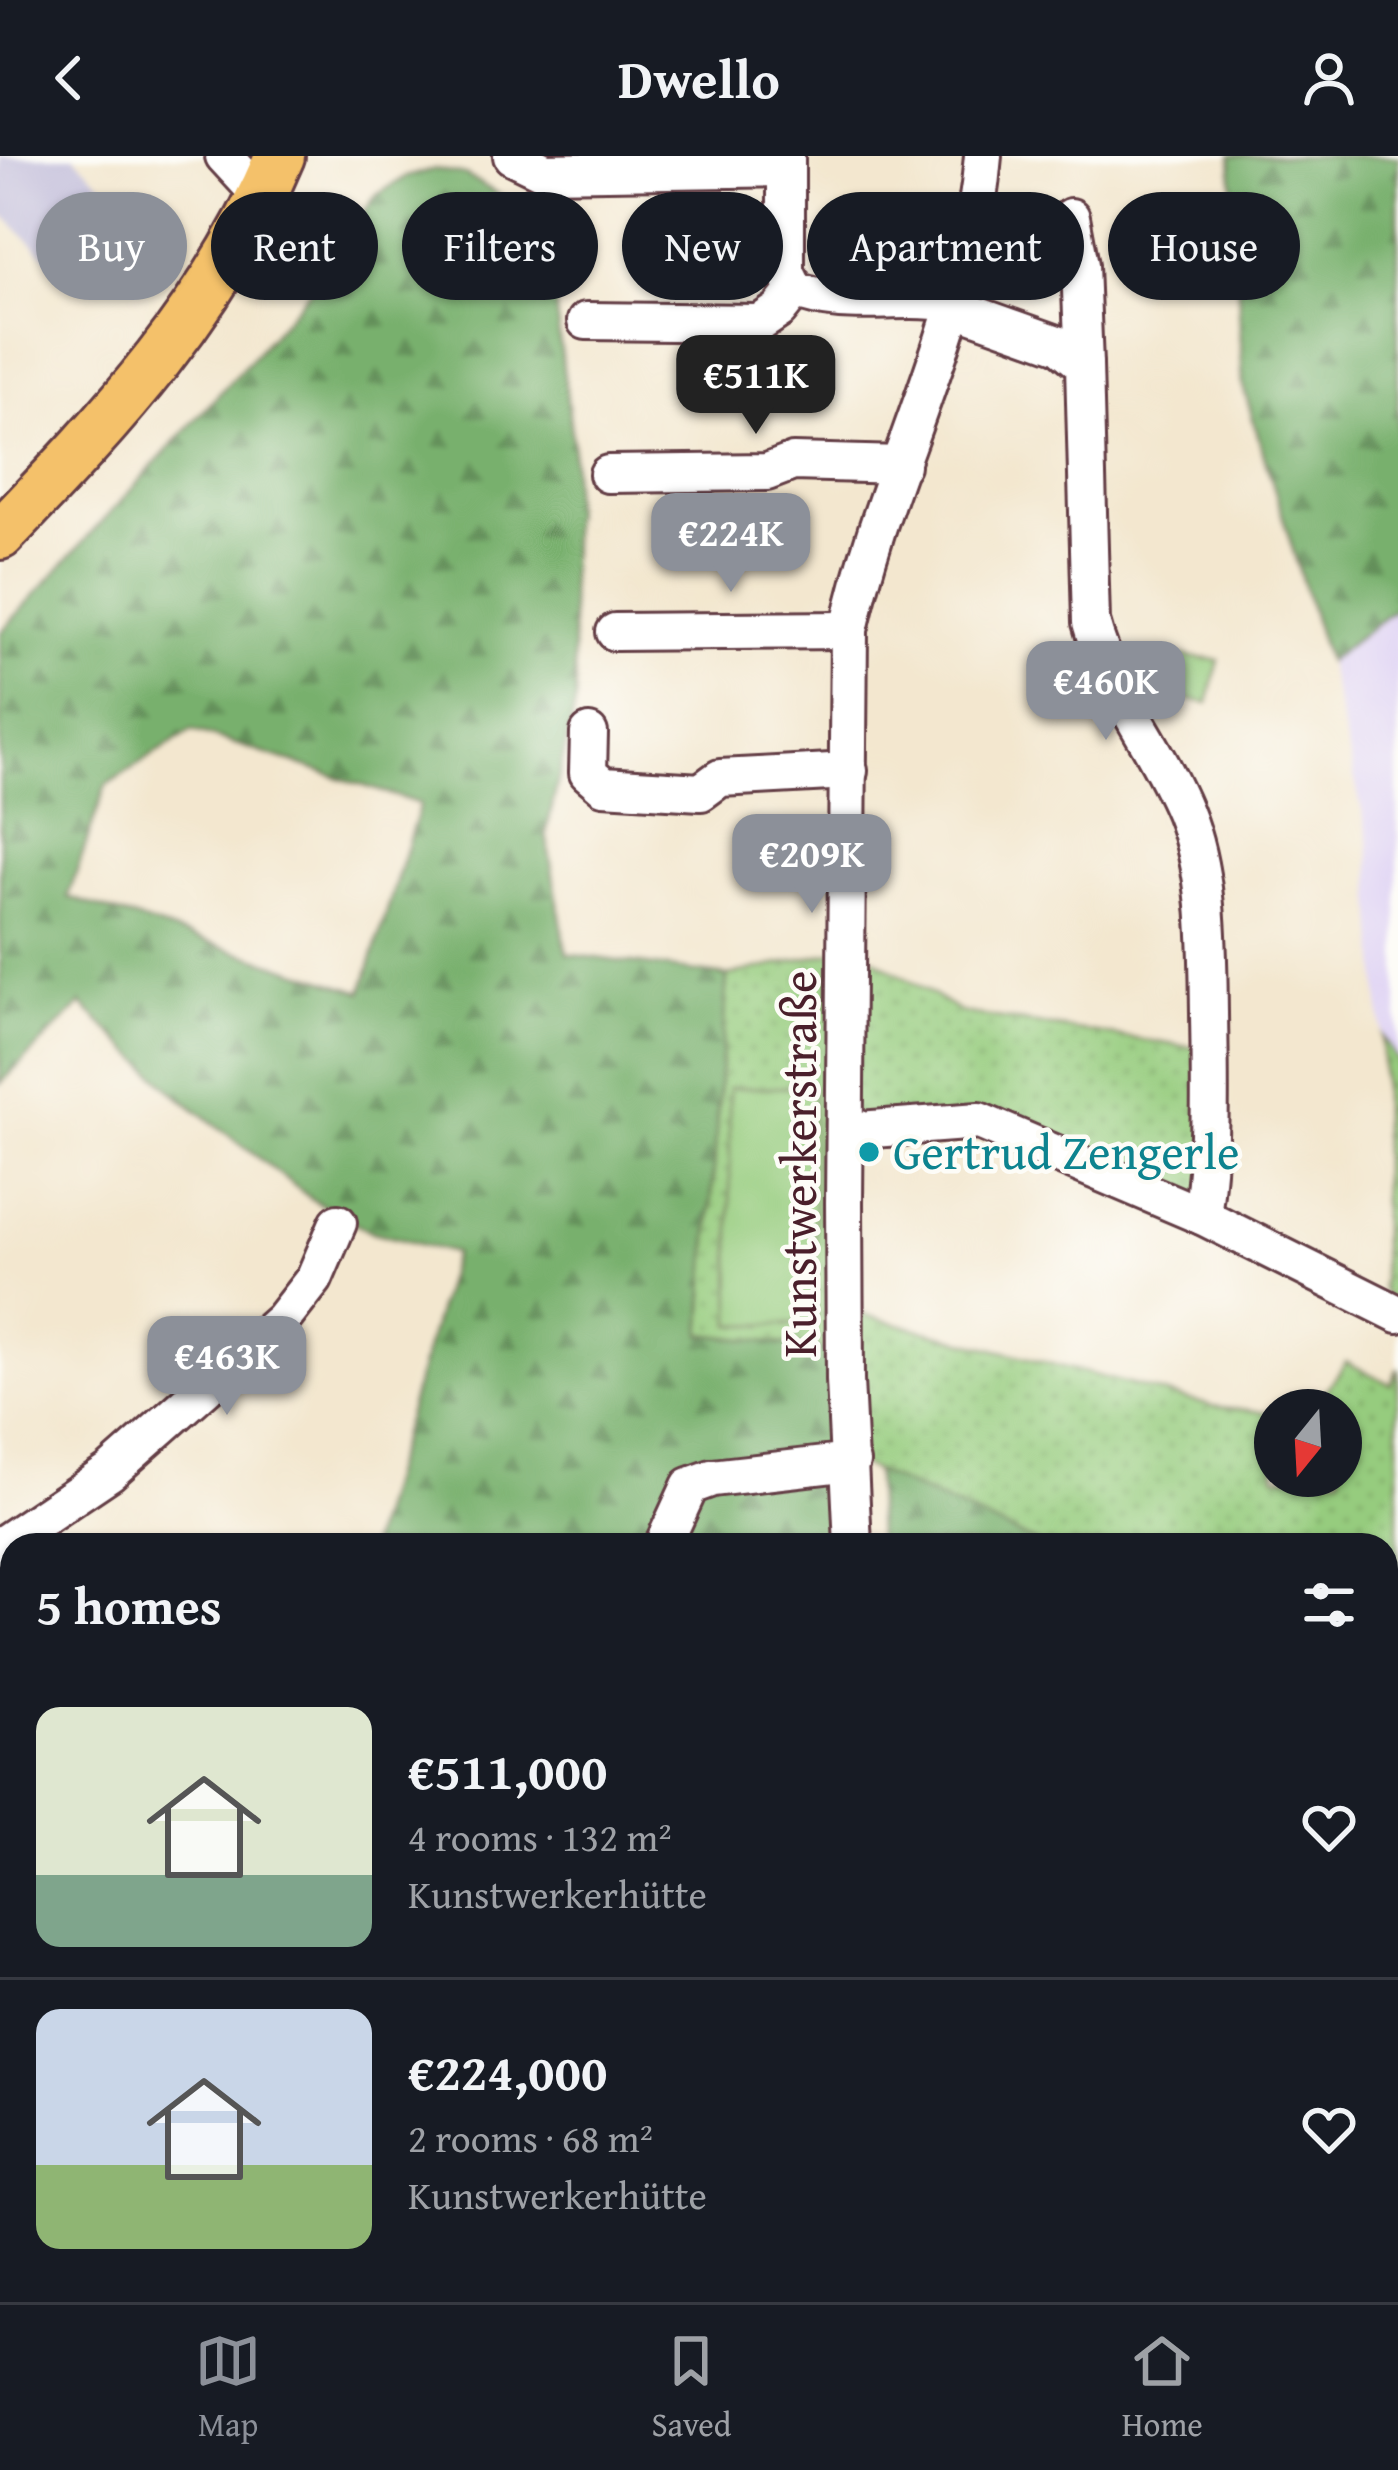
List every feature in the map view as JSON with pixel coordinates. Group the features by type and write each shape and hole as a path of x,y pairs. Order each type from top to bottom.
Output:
{"main road":[{"path":"0,535 138,386 192,318 245,233 272,176"}],"street":[{"path":"224,156 272,176"},
{"path":"512,156 545,172 786,162 786,272 795,290"},
{"name":"Kunstwerkerstraße","path":"853,1533 845,1380 849,630 860,581 956,306 972,244 983,156"},
{"path":"795,290 834,299 931,299 1060,345 1084,365"},
{"path":"586,321 760,323 795,290"},
{"path":"1081,300 1090,622 1100,657 1184,811 1197,853 1208,957 1211,1154 1202,1216"},
{"path":"608,474 767,472 793,462 902,465"},
{"path":"615,632 849,630"},
{"path":"589,733 588,773 603,786 701,792 720,778 849,771"},
{"path":"846,1131 979,1121 1202,1216 1398,1314"},
{"path":"19,1533 110,1472 282,1320 314,1280 338,1223"},
{"path":"668,1533 690,1486 712,1478 851,1462"}],"shaded area":[{"path":"0,156 74,156 111,192 36,192 36,247 0,212"},
{"path":"1398,607 1398,1062 1382,1036 1369,840 1327,662"}],"green space":[{"path":"1231,156 1398,156 1398,607 1327,662 1243,386 1239,300 1300,300 1300,192 1233,192"},
{"path":"435,169 465,175 495,192 402,192 402,300 554,300 573,445 570,587 576,700 546,834 567,954 727,976 702,1334 838,1351 846,1533 373,1533 454,1253 372,1232 313,1200 178,1096 81,1004 0,1084 0,633 302,300 378,300 378,194 406,177","holes":["192,730 420,804 362,992 68,897 106,785"]},
{"path":"1170,655 1219,660 1208,703 1164,695"},
{"path":"848,942 962,1013 1210,1050 1202,1216 969,1122 851,1124"},
{"path":"843,950 838,1351 702,1335 727,976"},
{"path":"1382,1036 1398,1062 1398,1321 1382,1288"},
{"path":"813,1087 816,1324 732,1325 729,1088"},
{"path":"853,1312 1212,1406 1254,1411 1254,1497 1362,1497 1362,1389 1327,1389 1346,1362 1391,1384 1398,1368 1398,1533 1014,1533 858,1464"},
{"path":"875,1471 1014,1533 877,1533"}],"place":[{"name":"Gertrud Zengerle","path":"869,1152"}]}
